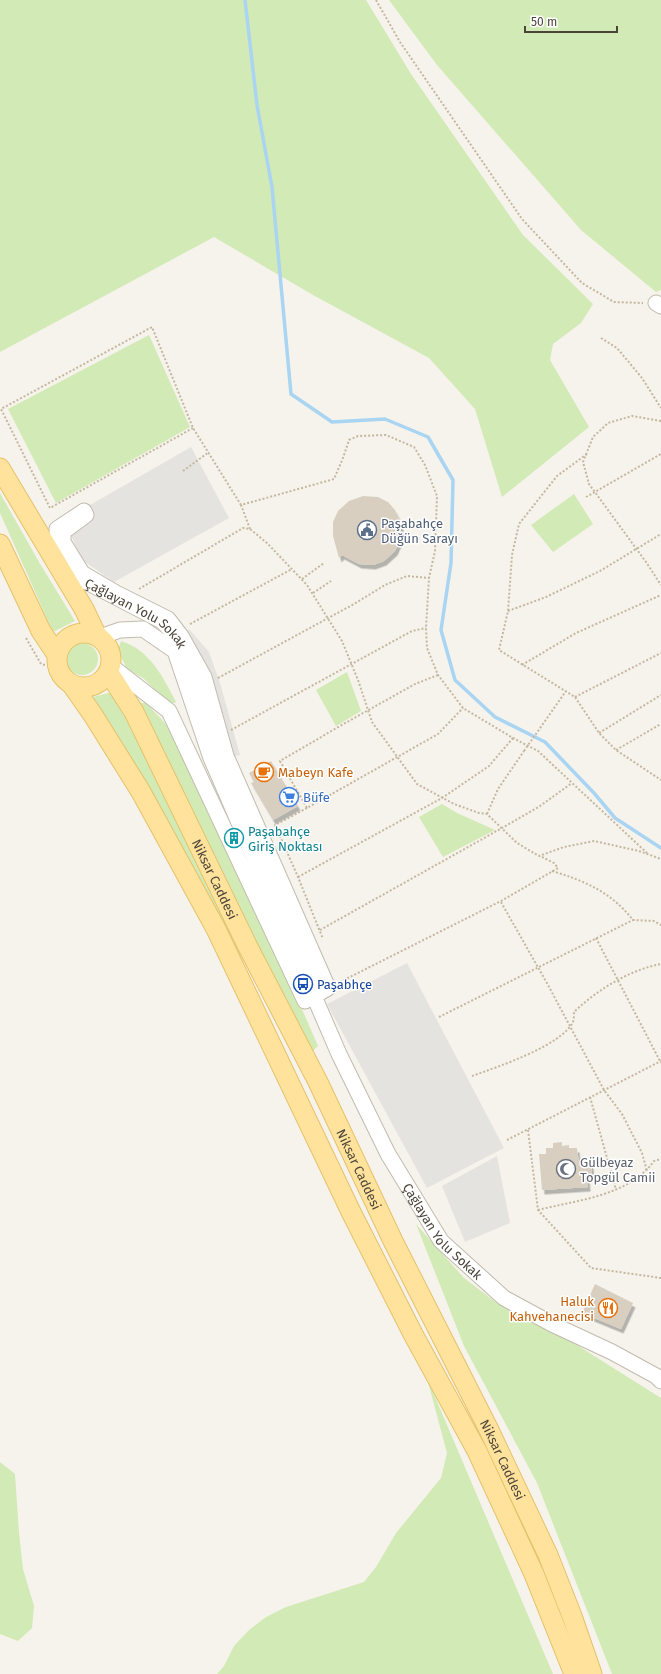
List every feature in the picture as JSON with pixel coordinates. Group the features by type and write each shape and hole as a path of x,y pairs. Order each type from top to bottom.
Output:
{"main road":[{"path":"0,468 76,595 98,636 107,644 111,652 112,661 110,670 98,684 88,687 72,685 64,679 57,664 57,655 60,647 73,635 82,632 98,636"},
{"path":"0,544 41,630 57,655"},
{"name":"Niksar Caddesi","path":"110,670 134,712 247,945 318,1082 393,1241 489,1430 548,1555 572,1616 592,1674"},
{"name":"Niksar Caddesi","path":"72,685 93,715 141,792 216,929 351,1212 413,1334 477,1451 534,1574 574,1674"}],"street":[{"name":"Çağlayan Yolu Sokak","path":"84,512 86,515 63,532 63,542 82,573 168,619 178,631 204,677 226,756 328,988 313,994 322,987 224,759 200,678 179,639 162,621 81,579 58,544 58,529 84,512"},
{"name":"Çağlayan Yolu Sokak","path":"98,636 120,630 143,629 175,651 211,758 339,1054 388,1154 441,1241 504,1298 552,1324 612,1352 656,1376 661,1381"},
{"path":"110,670 169,711 305,1001 313,994"},
{"path":"173,720 195,712"}],"path":[{"path":"376,0 400,42 522,219 582,282 614,302 658,304"},
{"path":"193,428 50,508 1,408 152,326 193,428 241,505 250,529 302,579 313,593 342,641 352,664 367,712 372,722 397,758 417,784 454,804 487,814 517,843 554,863 558,868 501,901 336,984"},
{"path":"601,338 617,348 642,378 661,408"},
{"path":"661,421 632,416 608,423 593,437 583,462 589,484 637,549 661,585"},
{"path":"241,505 334,479 349,440 358,436 386,435 414,447 426,465 437,496 435,551 429,578 426,628 427,648 438,675 463,708 538,751 647,853"},
{"path":"183,470 209,452"},
{"path":"587,454 557,476 519,524 512,555 508,611 499,650 575,697 599,733 616,750 661,780"},
{"path":"586,497 661,454"},
{"path":"127,598 146,584 243,528 250,529"},
{"path":"508,611 546,597 600,571 661,534"},
{"path":"302,579 324,563"},
{"path":"178,631 292,569"},
{"path":"206,684 385,586 407,576 429,578"},
{"path":"313,593 332,581"},
{"path":"522,665 576,633 661,594"},
{"path":"221,736 412,631 426,628"},
{"path":"575,697 661,653"},
{"path":"307,808 280,761 415,684 438,675"},
{"path":"487,814 498,789 566,691"},
{"path":"599,733 661,695"},
{"path":"324,944 320,930 275,825 438,734 463,708"},
{"path":"616,750 661,724"},
{"path":"298,877 442,798 489,766 513,738"},
{"path":"320,930 540,806 572,783"},
{"path":"539,856 564,847 594,841 647,853 661,858"},
{"path":"552,871 574,878 605,893 623,907 633,920"},
{"path":"501,901 604,1090 622,1114 642,1153 647,1171"},
{"path":"439,1016 633,920 654,921 661,926"},
{"path":"507,1140 661,1062 596,938"},
{"path":"472,1076 521,1058 561,1035 573,1021 574,1012 597,993 645,968 661,964"},
{"path":"590,1097 616,1190"},
{"path":"528,1130 538,1210 591,1268 661,1278"},
{"path":"538,1210 602,1195 616,1190 647,1171 654,1161 661,1159"}],"green space":[{"path":"0,0 366,0 411,74 523,235 593,304 581,323 553,344 550,360 589,427 502,497 475,409 429,358 313,295 214,237 0,352"},
{"path":"389,0 661,0 661,290 656,292 581,230 437,65"},
{"path":"149,335 190,427 56,503 8,409"},
{"path":"0,493 39,562 75,621 53,632 0,513"},
{"path":"574,494 593,524 553,552 531,525"},
{"path":"121,641 131,645 148,658 161,674 176,702 170,704 143,678 127,669 119,653"},
{"path":"79,643 85,643 95,650 98,659 97,665 91,672 85,675 79,675 69,668 66,662 66,656 73,646"},
{"path":"347,672 361,711 336,726 316,690"},
{"path":"116,691 222,911 244,963 201,884 99,710 93,697"},
{"path":"139,703 146,703 164,722 178,744 288,977 318,1046 313,1051 282,999"},
{"path":"442,804 457,813 495,830 443,857 419,817"},
{"path":"416,1224 464,1278 497,1303 553,1330 661,1398 661,1674 612,1674 537,1483 464,1346"},
{"path":"427,1378 553,1674 217,1674 224,1666 234,1646 249,1630 266,1617 286,1607 364,1582 376,1567 396,1533 441,1478 447,1453"},
{"path":"0,1462 15,1474 23,1569 34,1606 32,1628 18,1641 0,1634"}],"shaded area":[{"path":"191,447 229,518 114,582 82,560 64,520"},
{"path":"189,629 209,652 220,683 240,755 231,757 181,636"},
{"path":"407,963 504,1148 427,1188 327,1004"},
{"path":"497,1156 510,1223 465,1242 442,1186"}],"building":[{"name":"Paşabahçe Düğün Sarayı","path":"363,496 378,497 388,502 395,510 401,523 401,538 395,551 384,561 373,565 359,564 342,555 339,558 333,536 333,522 338,511 349,501"},
{"path":"271,761 298,806 273,820 251,783 254,782 249,773"},
{"name":"Gülbeyaz Topgül Camii","path":"562,1142 562,1146 569,1145 569,1148 577,1148 579,1164 591,1163 592,1174 587,1174 588,1187 542,1190 539,1154 546,1154 546,1148 553,1148 553,1143"},
{"name":"Haluk Kahvehanecisi","path":"595,1284 633,1303 621,1329 582,1313"}],"waterway":[{"path":"245,0 257,105 272,187 291,394 332,422 385,419 428,437 453,480 451,563 441,630 455,680 495,717 545,742 594,793 615,818 661,848"}],"place":[{"name":"Paşabahçe Düğün Sarayı","path":"367,530"},
{"name":"Mabeyn Kafe","path":"264,772"},
{"name":"Büfe","path":"289,797"},
{"name":"Paşabahçe Giriş Noktası","path":"234,838"},
{"name":"Paşabhçe","path":"303,984"},
{"name":"Gülbeyaz Topgül Camii","path":"566,1169"},
{"name":"Haluk Kahvehanecisi","path":"608,1308"}]}
